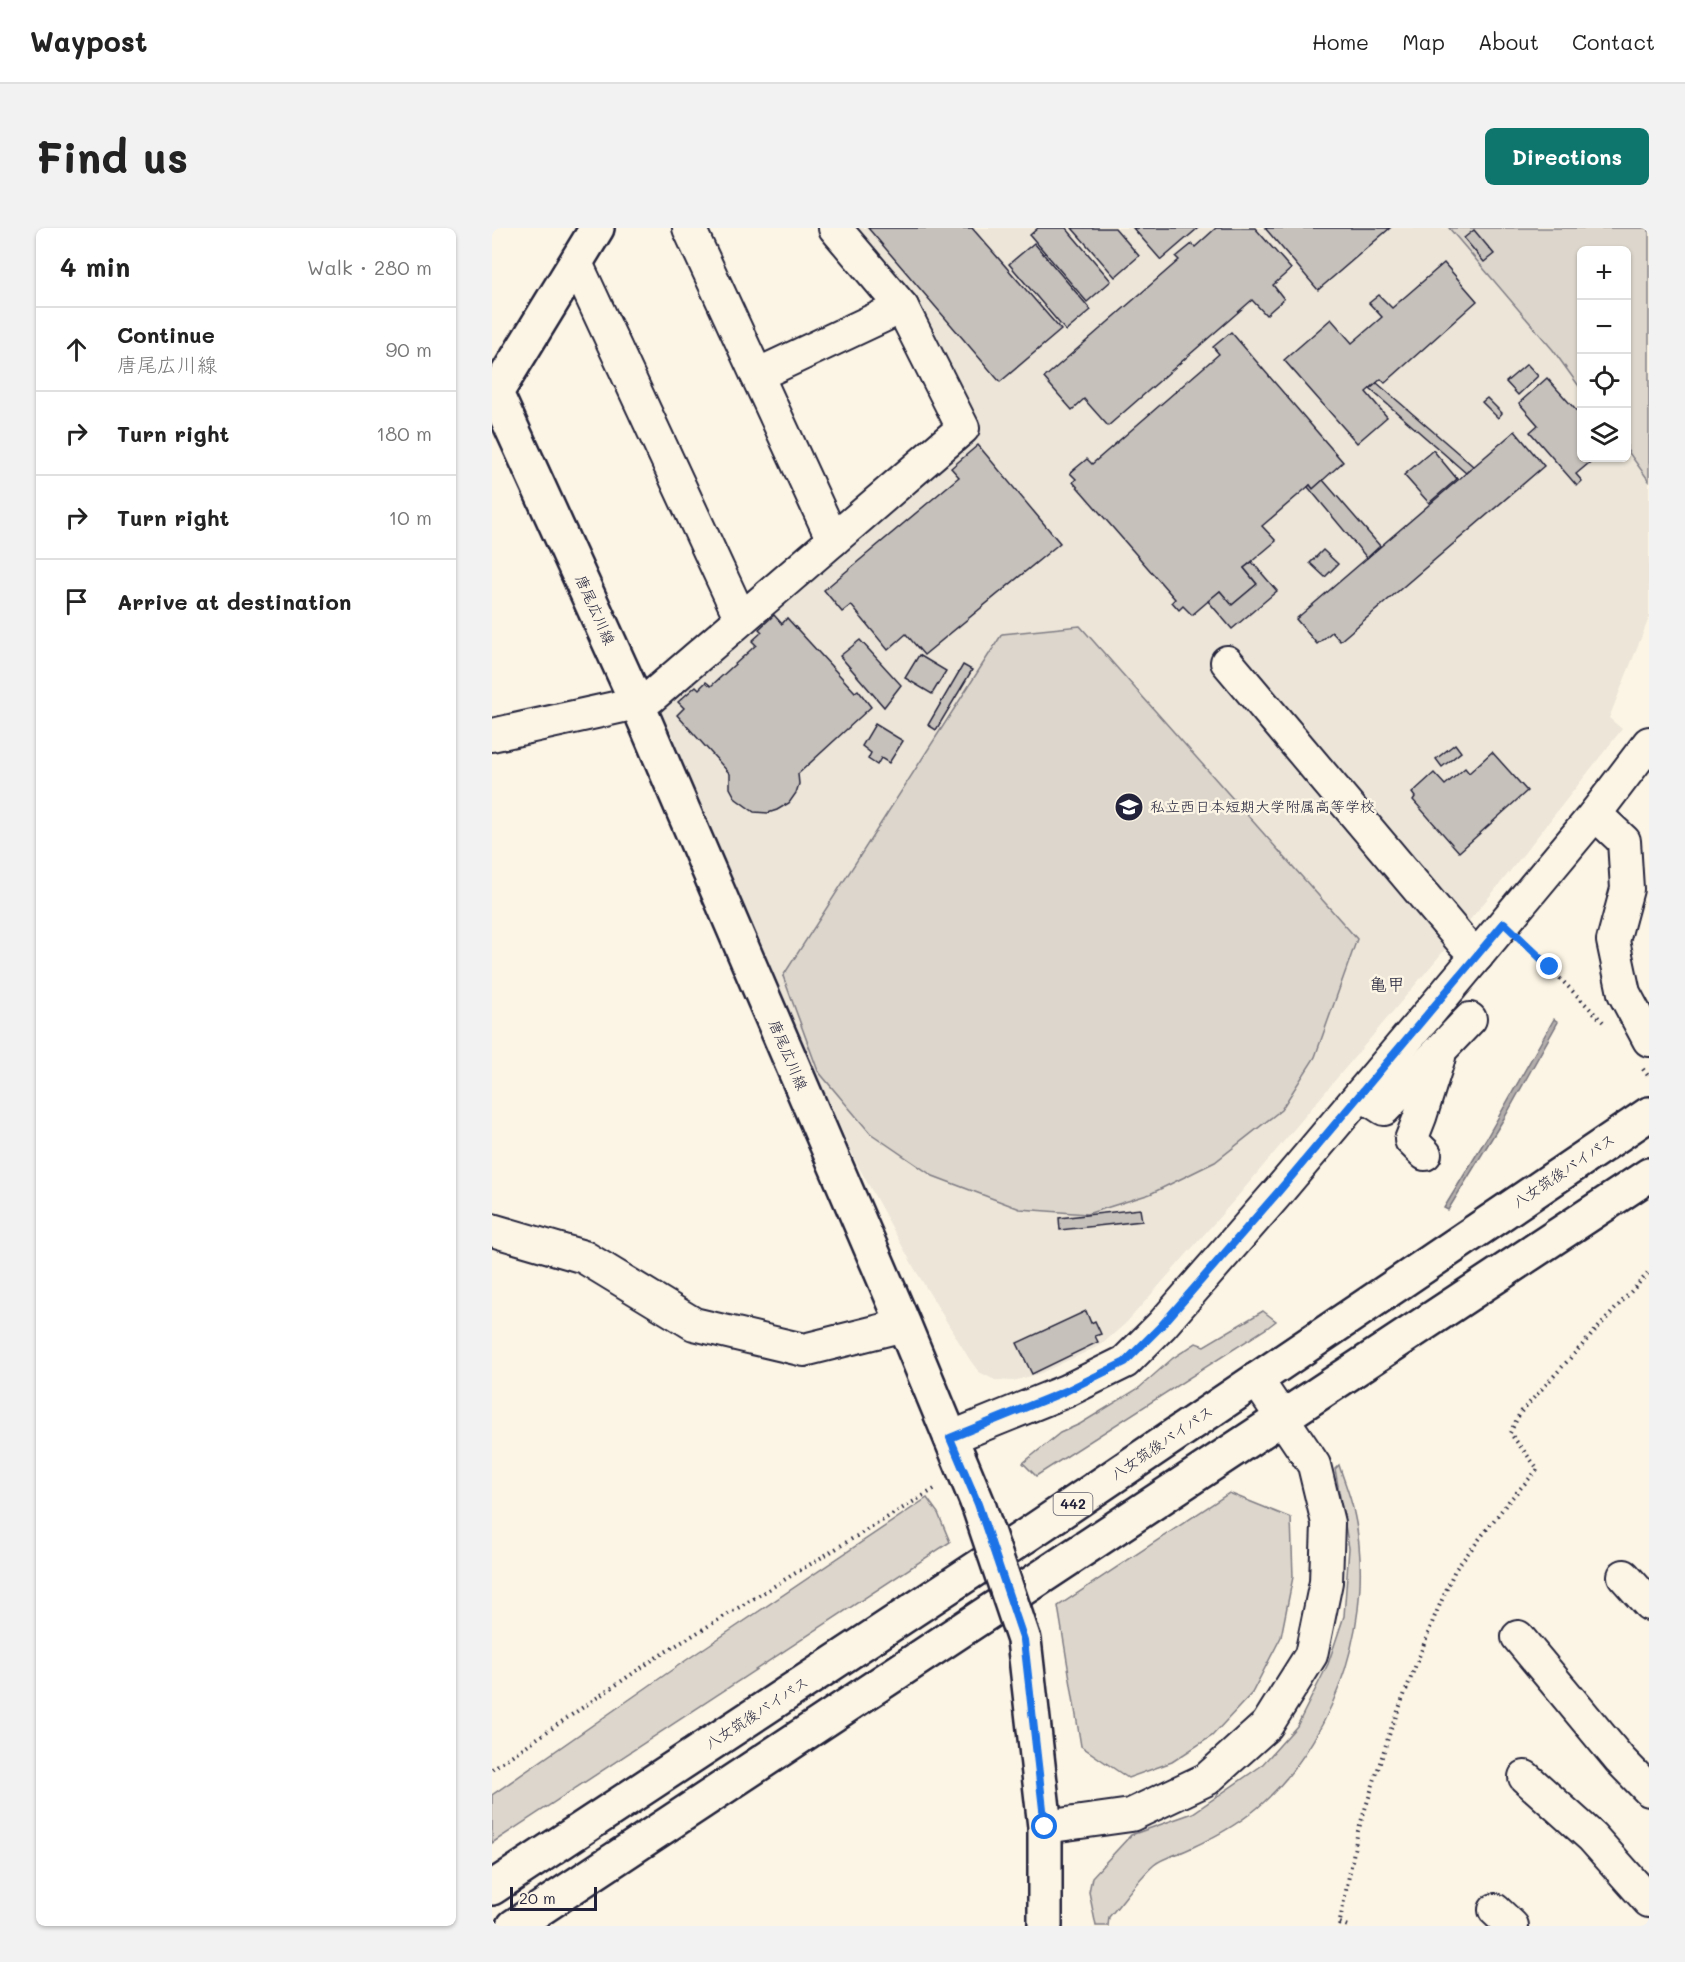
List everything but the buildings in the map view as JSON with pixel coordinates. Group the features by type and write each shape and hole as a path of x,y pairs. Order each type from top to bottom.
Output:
{"main road":[{"name":"唐尾広川線","path":"597,228 493,391 637,703 904,1325 978,1504 1024,1640 1045,1827 1045,1926"},
{"name":"八女筑後バイパス","path":"492,1888 1030,1533 1649,1114"},
{"path":"514,1926 1649,1175"}],"street":[{"path":"689,228 833,540"},
{"path":"492,735 637,703 651,697 963,428 902,307 836,228"},
{"path":"576,263 741,619"},
{"path":"757,375 902,307"},
{"path":"1227,662 1477,956"},
{"path":"950,1438 1066,1391 1125,1362 1162,1325 1361,1094 1595,814 1649,742"},
{"path":"1595,814 1624,841 1627,890 1613,940 1624,993 1645,1054"},
{"path":"1361,1094 1384,1109 1470,1019"},
{"path":"1425,1154 1411,1140 1443,1047"},
{"path":"492,1230 584,1257 694,1324 782,1345 804,1350 904,1325"},
{"path":"1045,1827 1131,1815 1207,1779 1267,1725 1311,1655 1326,1582 1329,1523 1314,1465 1256,1379"},
{"path":"1624,1576 1649,1604"},
{"path":"1518,1637 1620,1760 1649,1790"},
{"path":"1525,1777 1643,1880"}],"path":[{"path":"1504,923 1605,1024"},
{"path":"1645,1054 1649,1077"},
{"path":"1348,1926 1339,1924 1358,1832 1391,1729 1434,1618 1455,1570 1509,1501 1538,1469 1510,1433 1520,1413 1649,1272"},
{"path":"492,1769 657,1657 936,1488"}],"shaded area":[{"name":"私立西日本短期大学附属高等学校","path":"849,228 1649,228 1649,618 1609,718 1622,729 1499,885 1237,1197 1126,1323 1101,1345 1041,1373 1013,1381 995,1380 979,1372 970,1360 916,1271 856,1162 651,705 975,429"},
{"path":"1449,228 1649,228 1649,481 1631,456 1631,246 1577,246 1577,383 1553,350"},
{"path":"1080,626 1357,939 1315,1057 1281,1110 1215,1162 1150,1194 1087,1214 1020,1209 933,1176 870,1133 818,1071 783,976 1002,634"},
{"path":"1554,1019 1558,1022 1506,1115 1448,1210 1444,1208 1486,1139"},
{"path":"1263,1311 1276,1321 1036,1476 1023,1463 1060,1433 1080,1424 1139,1388 1173,1358 1196,1343 1204,1346"},
{"path":"1339,1465 1354,1513 1360,1551 1360,1590 1355,1629 1345,1668 1331,1706 1313,1741 1290,1774 1256,1809 1220,1833 1158,1862 1142,1877 1109,1917 1108,1926 1096,1926 1089,1892 1092,1877 1131,1835 1193,1813 1261,1766 1297,1726 1328,1664 1344,1616 1349,1548 1335,1469"},
{"path":"1229,1493 1291,1518 1293,1577 1281,1637 1252,1693 1212,1736 1172,1762 1128,1778 1081,1746 1058,1606"},
{"path":"927,1498 938,1513 950,1542 492,1843 492,1795 679,1665"}],"place":[{"name":"私立西日本短期大学附属高等学校","path":"1129,807"}],"district":[{"name":"亀甲","path":"1387,985"}],"route":[{"path":"1045,1827 1024,1640 978,1504 950,1438 1066,1391 1125,1362 1162,1325 1279,1191 1504,923 1550,967"}]}
